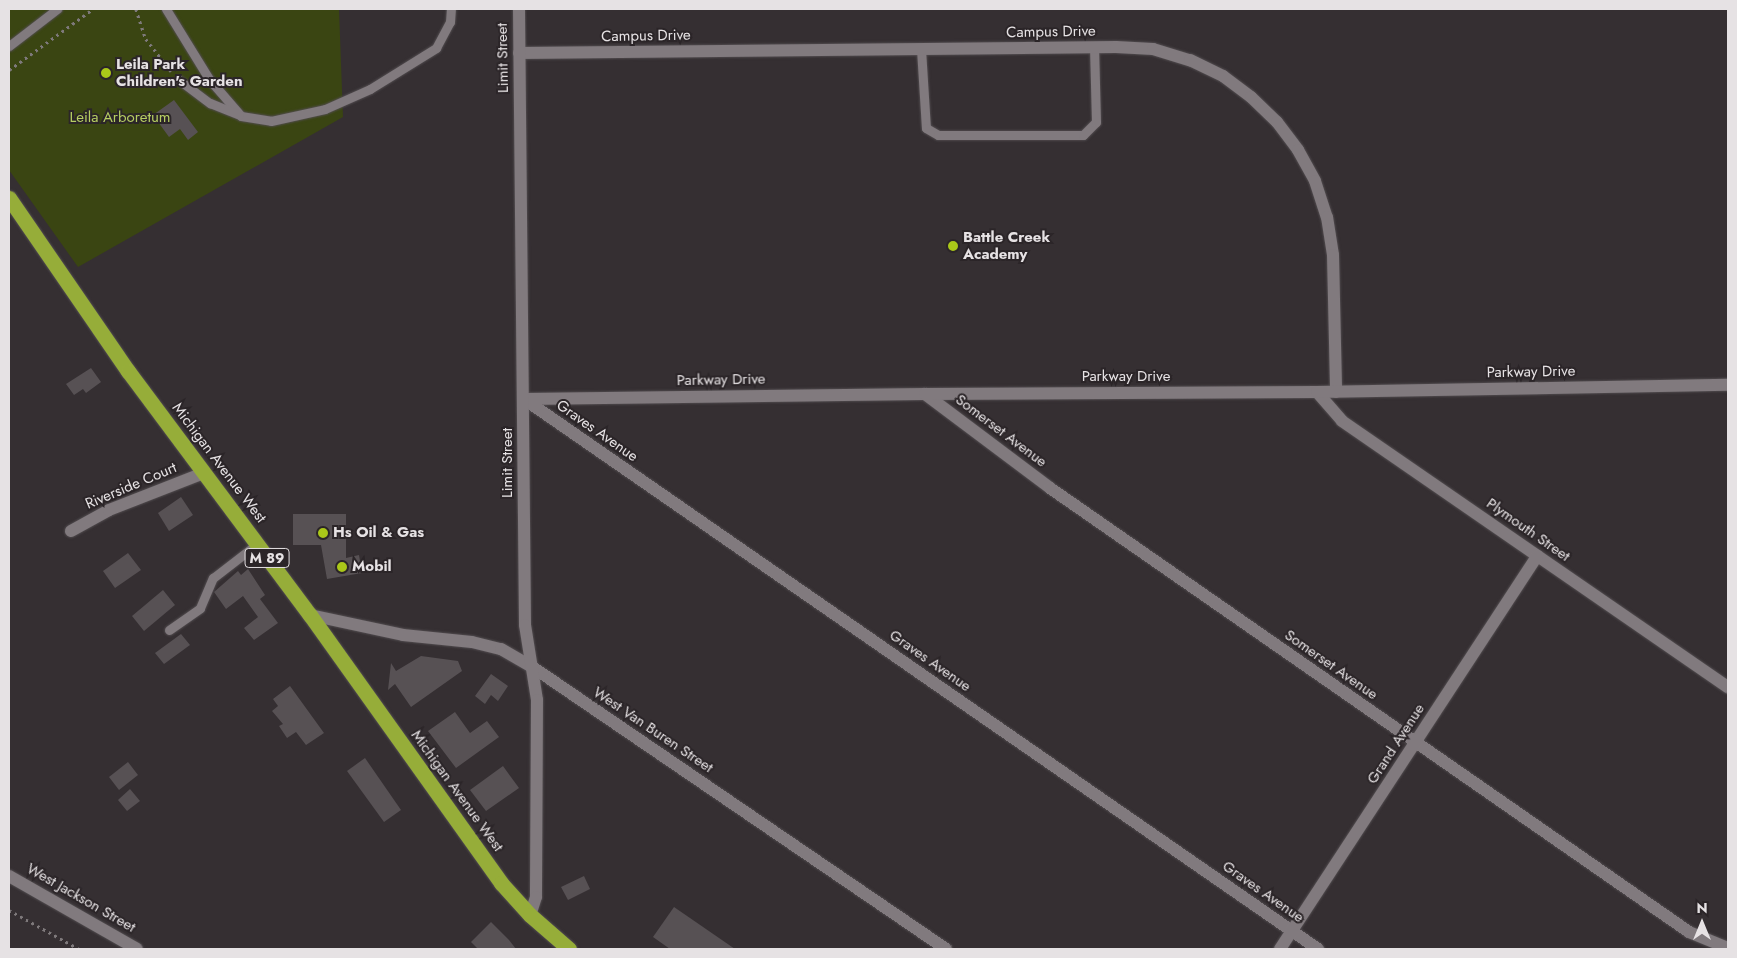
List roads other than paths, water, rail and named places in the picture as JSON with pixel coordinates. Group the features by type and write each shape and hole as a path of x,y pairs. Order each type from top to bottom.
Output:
{"highway":[{"name":"Michigan Avenue West","path":"9,198 128,371 310,615 501,883 530,915"},
{"name":"M 89","path":"530,915 569,949"}],"street":[{"name":"Limit Street","path":"518,9 524,399 525,625 537,710 536,897 530,915"},
{"name":"Campus Drive","path":"519,53 1094,48 1153,49 1190,60 1223,76 1251,97 1277,122 1298,150 1315,180 1327,217 1334,283 1336,392"},
{"name":"Parkway Drive","path":"524,399 925,394 1336,392 1728,384"},
{"name":"Plymouth Street","path":"1317,392 1342,421 1728,687"},
{"name":"Somerset Avenue","path":"925,394 1050,488 1689,932 1728,948"},
{"name":"Graves Avenue","path":"524,399 1318,949"},
{"name":"Riverside Court","path":"71,531 109,510 204,473"},
{"name":"Grand Avenue","path":"1280,949 1537,556"},
{"name":"West Van Buren Street","path":"310,615 402,636 472,642 501,649 531,666 946,949"},
{"name":"West Jackson Street","path":"9,876 137,949"}],"lane":[{"path":"9,46 57,9"},
{"path":"166,9 209,79 241,116"},
{"path":"179,80 210,103 241,116 271,121 325,109 370,89 436,48 450,22 451,9"},
{"path":"921,49 926,128 938,135 1083,135 1096,122 1094,48"},
{"path":"169,630 200,608 213,578 257,544"}],"place":[{"name":"Leila Park Children's Garden","path":"106,73"},
{"name":"Battle Creek Academy","path":"953,246"},
{"name":"Hs Oil & Gas","path":"323,533"},
{"name":"Mobil","path":"342,567"}],"park label":[{"name":"Leila Arboretum","path":"120,118"}]}
